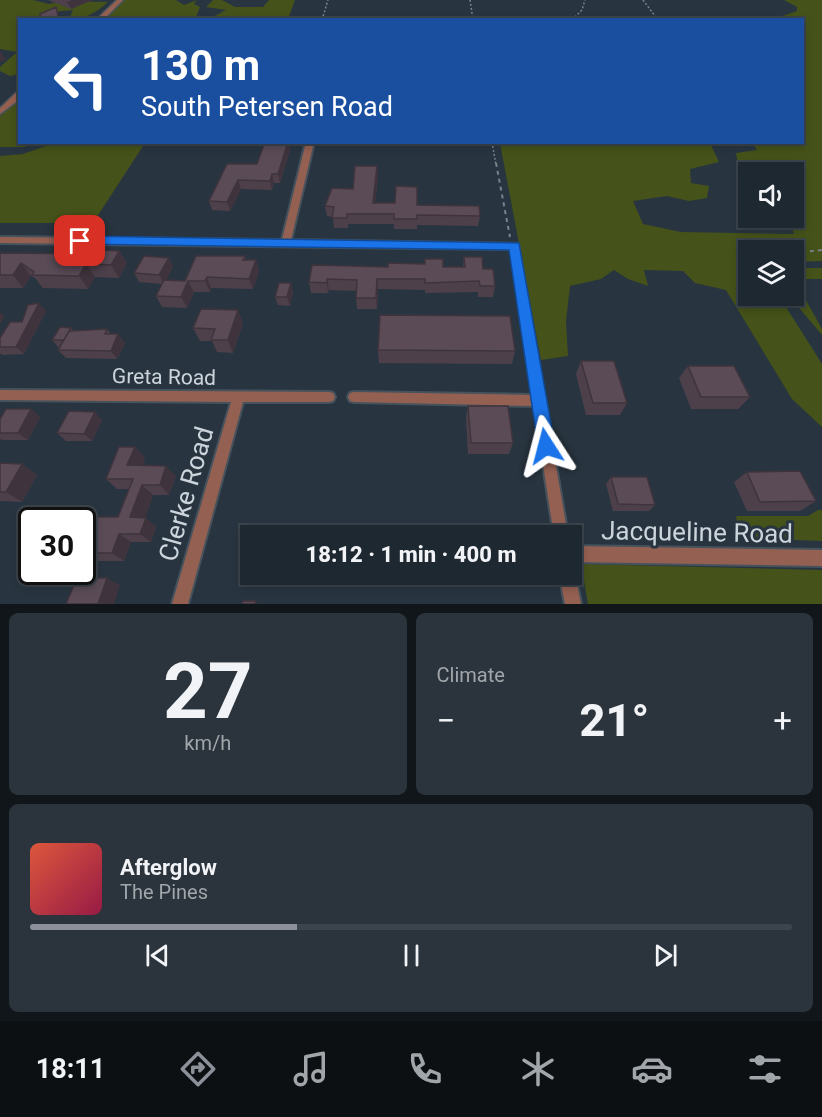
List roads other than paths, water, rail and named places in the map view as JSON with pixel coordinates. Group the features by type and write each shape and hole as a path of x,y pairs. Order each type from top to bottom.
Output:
{"street":[{"path":"101,18 120,0"},
{"path":"0,112 18,95"},
{"path":"286,242 310,144"},
{"path":"0,240 513,246 559,525"},
{"name":"Greta Road","path":"0,395 328,397"},
{"path":"354,397 539,401"},
{"name":"Clerke Road","path":"180,604 238,398"},
{"name":"Jacqueline Road","path":"582,554 822,558"},
{"path":"569,585 573,604"}]}
